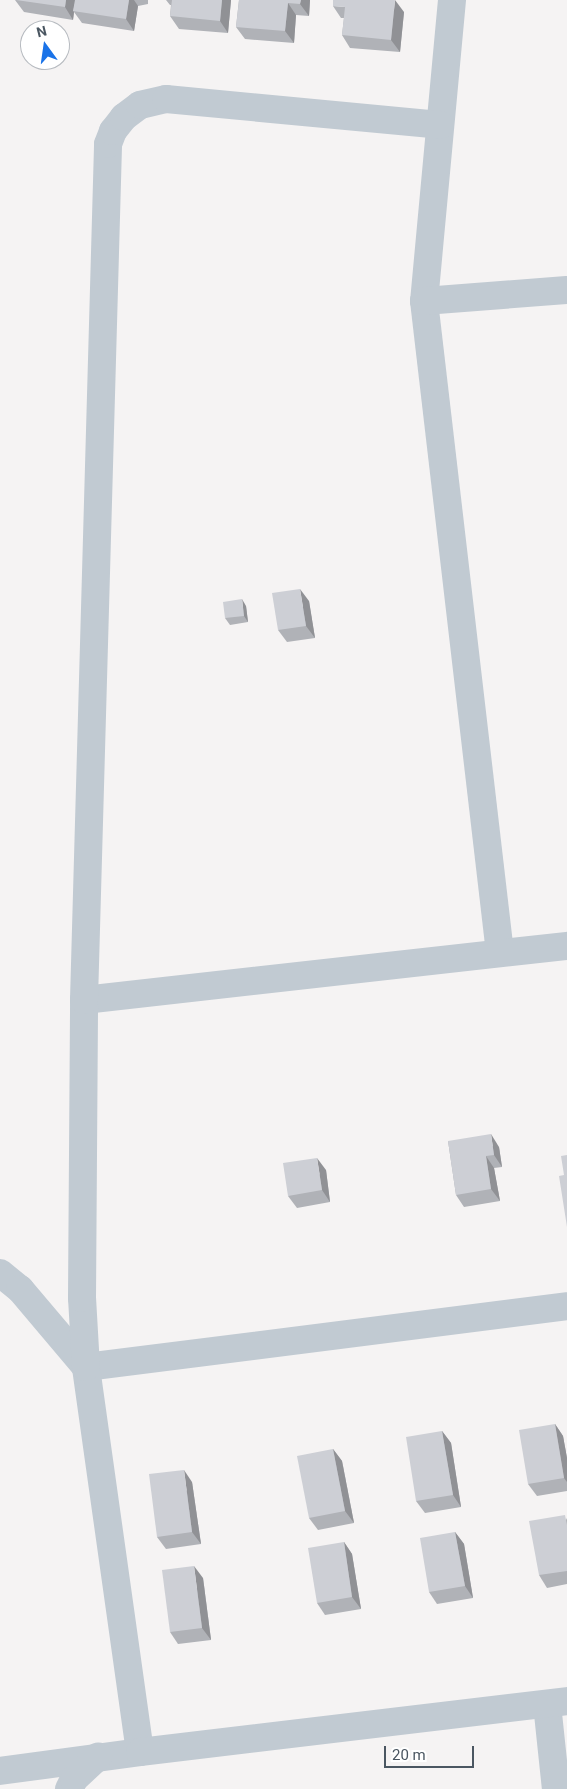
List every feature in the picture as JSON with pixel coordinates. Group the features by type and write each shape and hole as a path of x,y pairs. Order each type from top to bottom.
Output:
{"street":[{"path":"452,0 424,301 500,953"},
{"path":"140,1752 86,1367 82,1298 84,1000 108,144 113,131 124,117 140,105 166,99 440,125"},
{"path":"424,301 567,290"},
{"path":"84,1000 567,946"},
{"path":"0,1273 20,1290 86,1367"},
{"path":"86,1367 567,1306"},
{"path":"0,1771 98,1757 557,1703 556,1789"},
{"path":"69,1789 74,1779 98,1757"}],"building":[{"path":"16,0 66,0 65,7"},
{"path":"75,0 129,0 126,19 73,11"},
{"path":"172,0 222,0 220,21 170,16"},
{"path":"239,0 301,0 300,4 288,3 285,31 236,27"},
{"path":"333,0 395,0 391,40 342,35 345,7 333,6"},
{"path":"300,589 306,626 278,630 272,593"},
{"path":"242,599 244,616 225,618 223,602"},
{"path":"491,1134 494,1155 486,1156 491,1189 456,1195 448,1141"},
{"path":"567,1155 567,1227 559,1176 564,1175 561,1156"},
{"path":"317,1158 322,1190 288,1196 283,1163"},
{"path":"555,1424 564,1478 528,1484 519,1430"},
{"path":"442,1431 453,1495 416,1501 406,1437"},
{"path":"333,1449 345,1511 309,1518 297,1456"},
{"path":"184,1470 192,1532 157,1537 149,1474"},
{"path":"565,1515 567,1525 567,1571 539,1575 529,1521"},
{"path":"455,1532 465,1586 429,1592 420,1538"},
{"path":"344,1542 352,1597 317,1603 308,1548"},
{"path":"194,1566 202,1628 170,1632 162,1570"}]}
